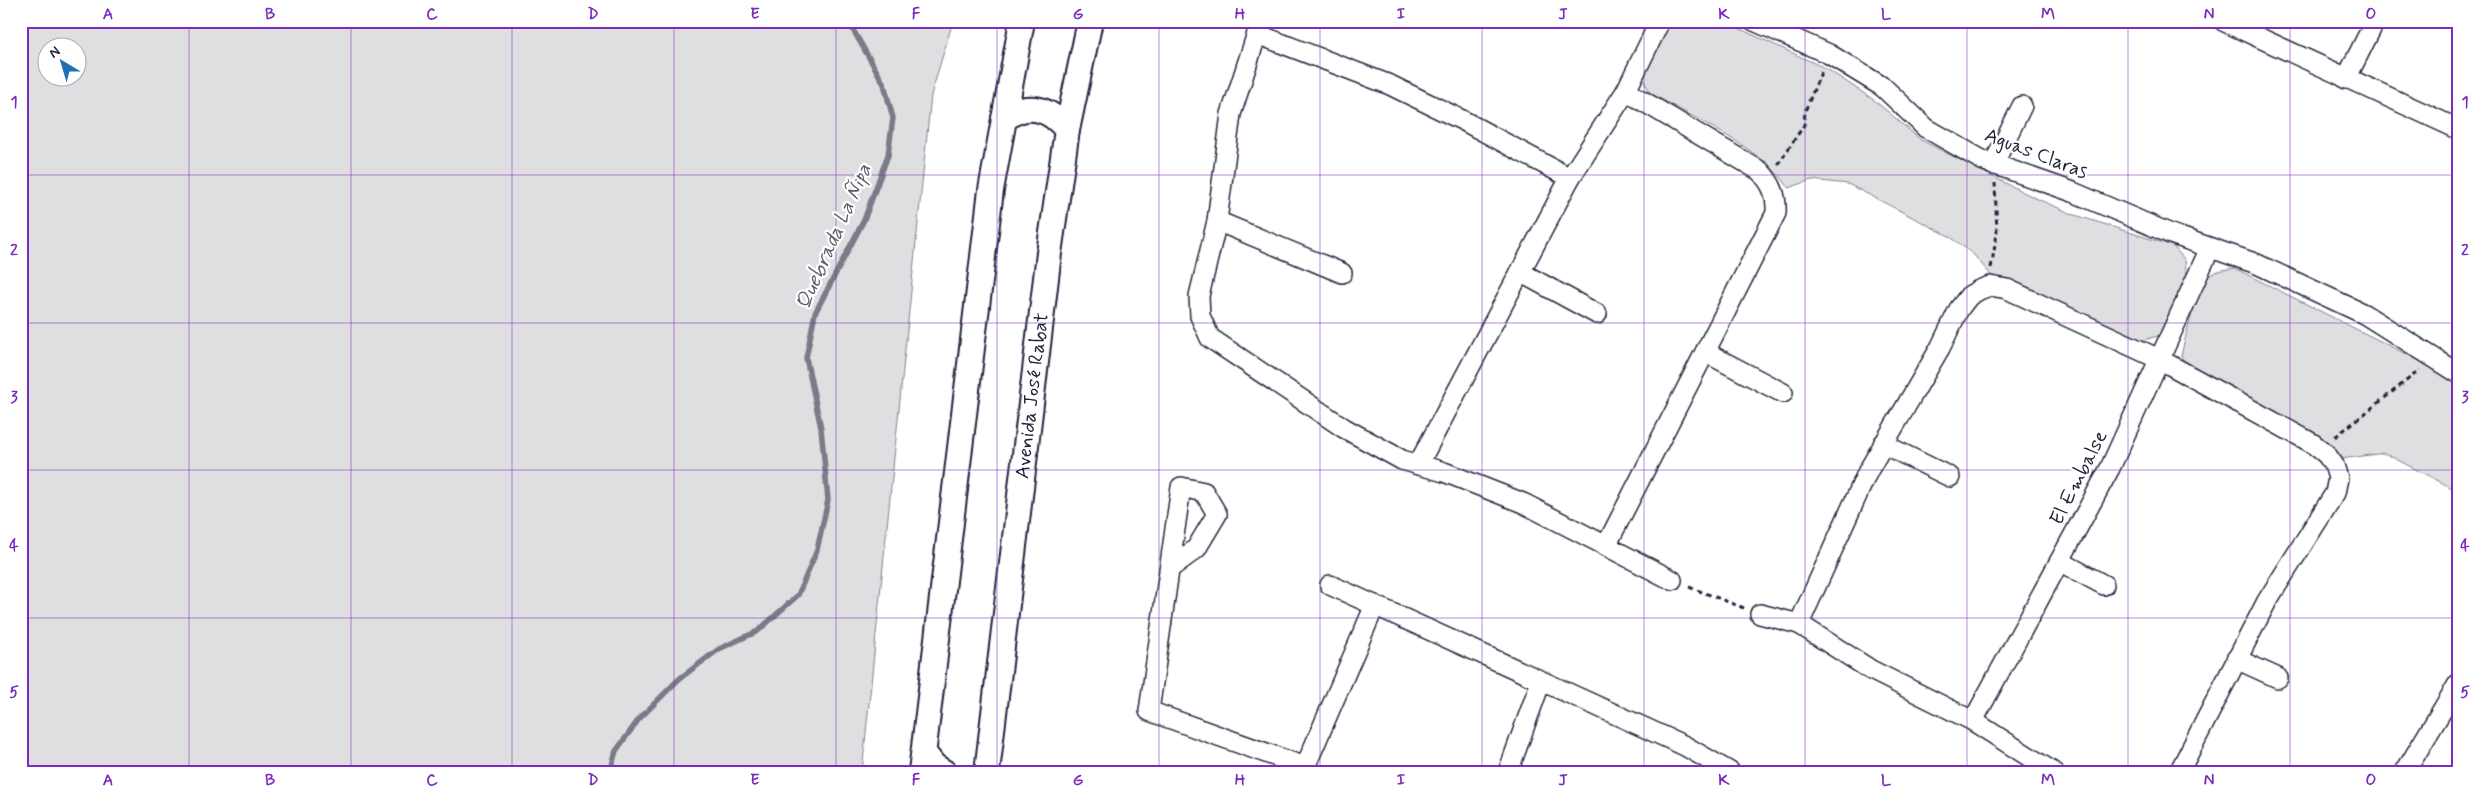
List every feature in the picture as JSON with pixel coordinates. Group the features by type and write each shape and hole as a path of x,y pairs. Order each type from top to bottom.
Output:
{"street":[{"path":"944,772 934,766 922,763 984,248 1004,119 1022,21"},
{"name":"Avenida José Rabat","path":"984,770 1048,262 1067,130 1090,21"},
{"path":"1418,465 1570,178 1626,91 1660,21"},
{"name":"Aguas Claras","path":"1754,21 1829,54 1883,87 1926,128 1992,165 2073,192 2171,234 2257,264 2364,314 2458,373"},
{"path":"2223,21 2458,129"},
{"path":"2346,79 2376,21"},
{"path":"1570,178 1462,120 1390,85 1259,28 1231,114 1217,221 1199,296 1200,316 1210,338 1344,428 1402,460 1523,503 1672,580"},
{"path":"1606,546 1776,213 1777,200 1768,180 1760,171 1626,91"},
{"path":"1992,165 2022,106"},
{"path":"1004,119 1019,110 1038,108 1055,117 1067,130"},
{"path":"1217,221 1342,273"},
{"name":"El Embalse","path":"1972,721 2061,562 2110,468 2210,248"},
{"path":"1520,272 1597,314"},
{"path":"1799,624 1868,471 1940,348 1963,302 1979,290 1990,286 1998,286 2021,294 2159,359 2320,449 2331,460 2336,472 2335,493 2267,601 2179,772"},
{"path":"1705,352 1783,394"},
{"path":"1883,444 1950,477"},
{"path":"2061,562 2104,585"},
{"path":"1169,569 1149,712 1304,769 1375,606"},
{"path":"1330,585 1686,746 1730,772"},
{"path":"1760,614 1799,624 1871,670 1972,721 2053,772"},
{"path":"2236,659 2278,678"},
{"path":"1508,772 1541,681"},
{"path":"2405,772 2452,706 2458,684"}],"path":[{"path":"1768,180 1804,125 1805,111 1829,54"},
{"path":"1990,286 1997,234 1992,165"},
{"path":"2320,449 2436,358"},
{"path":"1672,580 1760,614"}],"shaded area":[{"path":"21,21 953,21 931,95 862,772 21,772"},
{"path":"1668,21 1723,21 1827,69 1874,100 1921,140 2033,197 2075,215 2173,246 2185,260 2187,278 2161,335 2134,343 1995,280 1973,254 1949,236 1848,184 1811,180 1789,188 1777,173 1744,147 1706,123 1650,93 1643,78"},
{"path":"2234,268 2424,363 2458,384 2458,491 2384,453 2341,459 2330,447 2190,371 2181,356 2200,292 2208,277 2214,273"}],"waterway":[{"name":"Quebrada La Ñipa","path":"610,772 616,751 639,719 679,679 719,649 758,631 798,595 817,550 828,500 821,428 806,358 815,313 864,220 888,155 893,118 884,84 848,21"}]}
